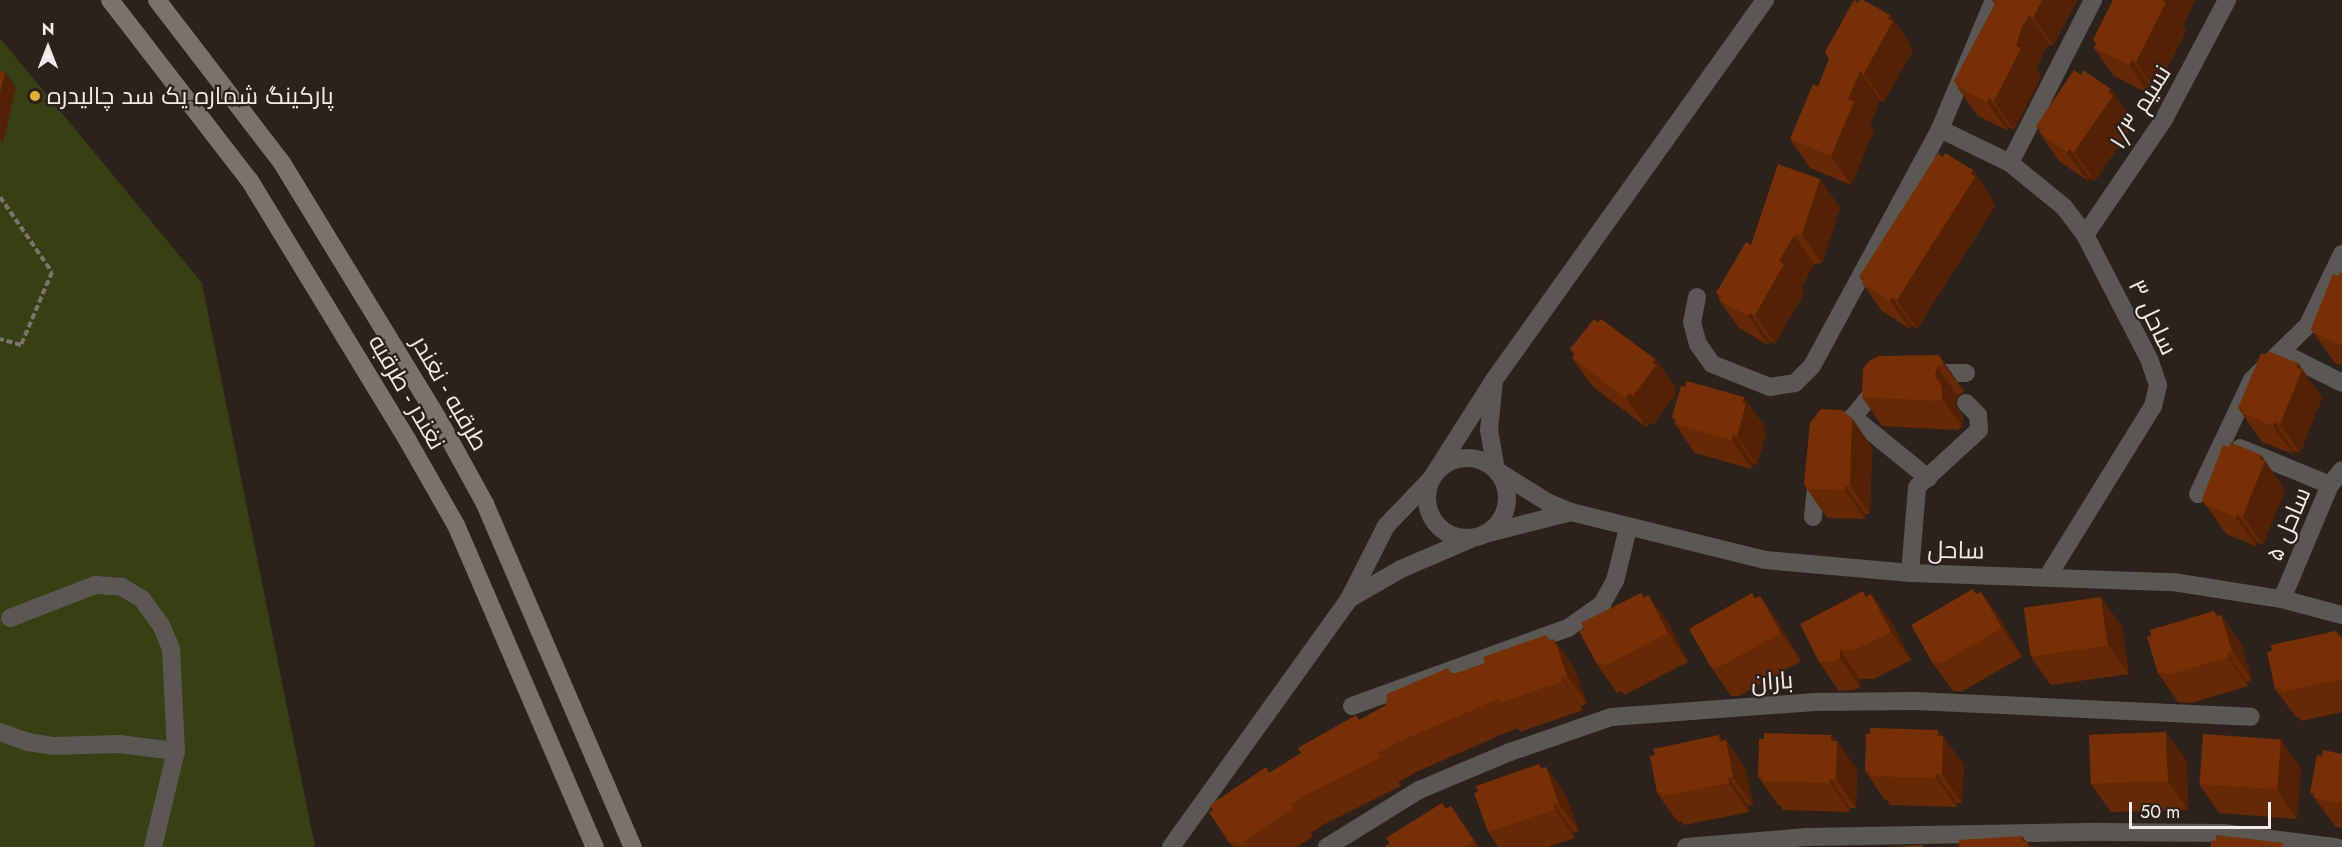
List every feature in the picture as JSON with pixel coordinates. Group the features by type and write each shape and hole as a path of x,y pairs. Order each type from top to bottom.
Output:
{"street":[{"name":"نغندر - طرقبه","path":"110,0 250,181 408,441 456,525 595,847"},
{"name":"طرقبه - نغندر","path":"158,0 282,163 440,422 485,504 633,847"},
{"path":"1171,847 1349,599 1386,526 1431,479 1439,469 1461,458 1486,462 1503,480 1507,505 1503,517 1479,536 1454,536 1438,526 1427,504 1431,479 1494,380 1765,0"},
{"path":"1697,297 1692,322 1698,344 1712,364 1770,387 1795,383 1812,366 1940,129 1994,0"},
{"path":"2010,164 2093,0"},
{"name":"نسیم ۱/۳","path":"2085,235 2164,119 2227,0"},
{"name":"ساحل ۳","path":"1940,129 2010,164 2064,207 2085,235 2149,359 2158,385 2153,406 2048,576"},
{"path":"2198,494 2225,442 2252,380 2308,325 2342,254"},
{"path":"2281,352 2342,383"},
{"path":"1813,517 1818,454 1828,434 1853,417 1882,381 1902,374 1966,373"},
{"path":"1494,380 1490,430 1496,470"},
{"path":"1910,573 1917,487 1979,430 1978,415 1966,403"},
{"path":"1853,417 1928,478"},
{"path":"2225,442 2330,485"},
{"name":"ساحل","path":"1496,470 1547,502 1571,512 1628,528 1765,560 1910,573 2173,582 2282,599 2342,615"},
{"name":"ساحل ۵","path":"2282,599 2330,485 2342,470"},
{"path":"1349,599 1401,569 1479,536 1571,512"},
{"path":"1352,706 1568,628 1602,604 1615,581 1628,528"},
{"path":"10,618 95,585 122,587 142,599 161,625 171,649 177,751 153,847"},
{"name":"باران","path":"1327,847 1419,790 1510,752 1611,717 1814,702 1916,701 2250,717"},
{"path":"0,732 28,742 53,746 119,744 177,751"},
{"path":"1686,847 1807,837 2101,839 2223,833 2336,847"}],"path":[{"path":"0,197 52,272 21,345 0,339"}],"green space":[{"path":"0,38 202,283 315,847 0,847"}],"building":[{"path":"1854,0 1858,3 1863,0 1890,15 1887,19 1893,21 1864,73 1860,71 1848,99 1854,102 1831,156 1790,139 1813,84 1818,87 1829,59 1825,52"},
{"path":"1993,0 2042,0 2033,17 2029,15 2021,29 2016,46 2021,48 1994,101 1989,98 1987,102 1957,87 1959,83 1954,81 1997,2"},
{"path":"2113,0 2162,0 2166,2 2136,62 2132,60 2129,65 2094,48 2097,42 2093,40"},
{"path":"2074,70 2081,75 2083,70 2111,89 2108,92 2113,96 2074,152 2069,149 2067,152 2039,132 2041,129 2036,126"},
{"path":"0,71 5,72 0,92"},
{"path":"1938,153 1943,157 1945,153 1973,170 1971,174 1975,177 1897,300 1892,297 1890,301 1862,283 1864,279 1859,277"},
{"path":"1778,164 1820,179 1802,234 1794,235 1779,261 1784,264 1755,315 1750,313 1748,316 1719,300 1721,296 1716,293 1746,242 1751,245"},
{"path":"2340,272 2342,273 2342,345 2315,334 2311,329 2333,274 2339,276"},
{"path":"1594,319 1598,322 1601,319 1655,359 1652,363 1656,365 1633,396 1630,393 1626,398 1572,358 1575,353 1570,349"},
{"path":"2268,351 2298,363 2296,367 2302,370 2280,424 2274,422 2273,426 2242,413 2244,410 2238,408 2261,353 2266,355"},
{"path":"1939,355 1943,363 1937,367 1935,376 1942,387 1942,398 1937,401 1862,397 1863,369 1869,361 1879,356"},
{"path":"1687,381 1744,397 1742,403 1746,404 1737,436 1733,434 1732,440 1675,424 1676,419 1672,417 1681,386 1685,387"},
{"path":"1821,409 1842,410 1852,418 1850,485 1845,485 1845,490 1807,489 1804,484 1810,423"},
{"path":"2230,442 2261,455 2259,459 2265,461 2243,516 2237,514 2236,517 2205,505 2202,499 2223,445 2229,447"},
{"path":"1973,589 1976,594 1981,592 2002,628 1941,663 1932,662 1911,625"},
{"path":"1863,591 1866,597 1871,594 1891,632 1854,650 1840,650 1840,658 1833,662 1819,662 1800,624"},
{"path":"1641,593 1643,598 1648,595 1668,633 1604,666 1602,662 1597,664 1579,631 1584,629 1581,623"},
{"path":"1752,593 1755,599 1760,596 1781,633 1719,667 1711,667 1689,629"},
{"path":"2101,597 2108,646 2031,656 2024,608"},
{"path":"2214,611 2216,616 2221,615 2232,651 2227,653 2228,657 2171,674 2158,673 2147,637 2151,636 2150,630"},
{"path":"2336,631 2338,637 2342,636 2342,679 2281,692 2281,688 2275,689 2267,652 2272,651 2271,645"},
{"path":"1546,635 1548,641 1554,639 1567,675 1561,677 1563,681 1500,703 1498,699 1396,743 1378,753 1381,757 1303,796 1291,804 1293,808 1237,845 1235,841 1230,844 1209,812 1213,810 1210,805 1266,767 1269,773 1301,753 1298,748 1356,715 1359,720 1386,705 1387,694 1448,668 1451,673 1457,673 1485,663 1483,657"},
{"path":"1870,728 1938,730 1937,736 1943,736 1942,774 1936,774 1936,778 1870,776 1870,771 1865,771 1866,734 1870,734"},
{"path":"2166,732 2168,781 2091,784 2089,735"},
{"path":"1764,733 1831,735 1831,741 1837,741 1836,779 1830,779 1830,783 1763,781 1763,777 1758,777 1759,739 1764,739"},
{"path":"2203,734 2281,739 2277,789 2200,784"},
{"path":"1719,735 1720,742 1726,740 1733,777 1728,777 1729,783 1663,796 1662,792 1657,793 1650,756 1655,755 1653,749"},
{"path":"2323,750 2342,754 2342,803 2314,798 2315,793 2310,792 2317,755 2322,756"},
{"path":"1539,764 1541,769 1546,767 1558,802 1553,804 1555,809 1488,832 1474,793 1478,792 1476,786"},
{"path":"1442,803 1446,809 1451,806 1473,840 1462,847 1384,847 1390,843 1386,838"},
{"path":"2216,835 2283,843 2282,847 2211,847 2211,840 2216,841"},
{"path":"2022,836 2022,841 2027,841 2028,847 1956,847 1959,846 1959,840"},
{"path":"1923,845 1923,847 1890,847"}],"place":[{"name":"پارکینگ شماره یک سد چالیدره","path":"35,96"}]}
